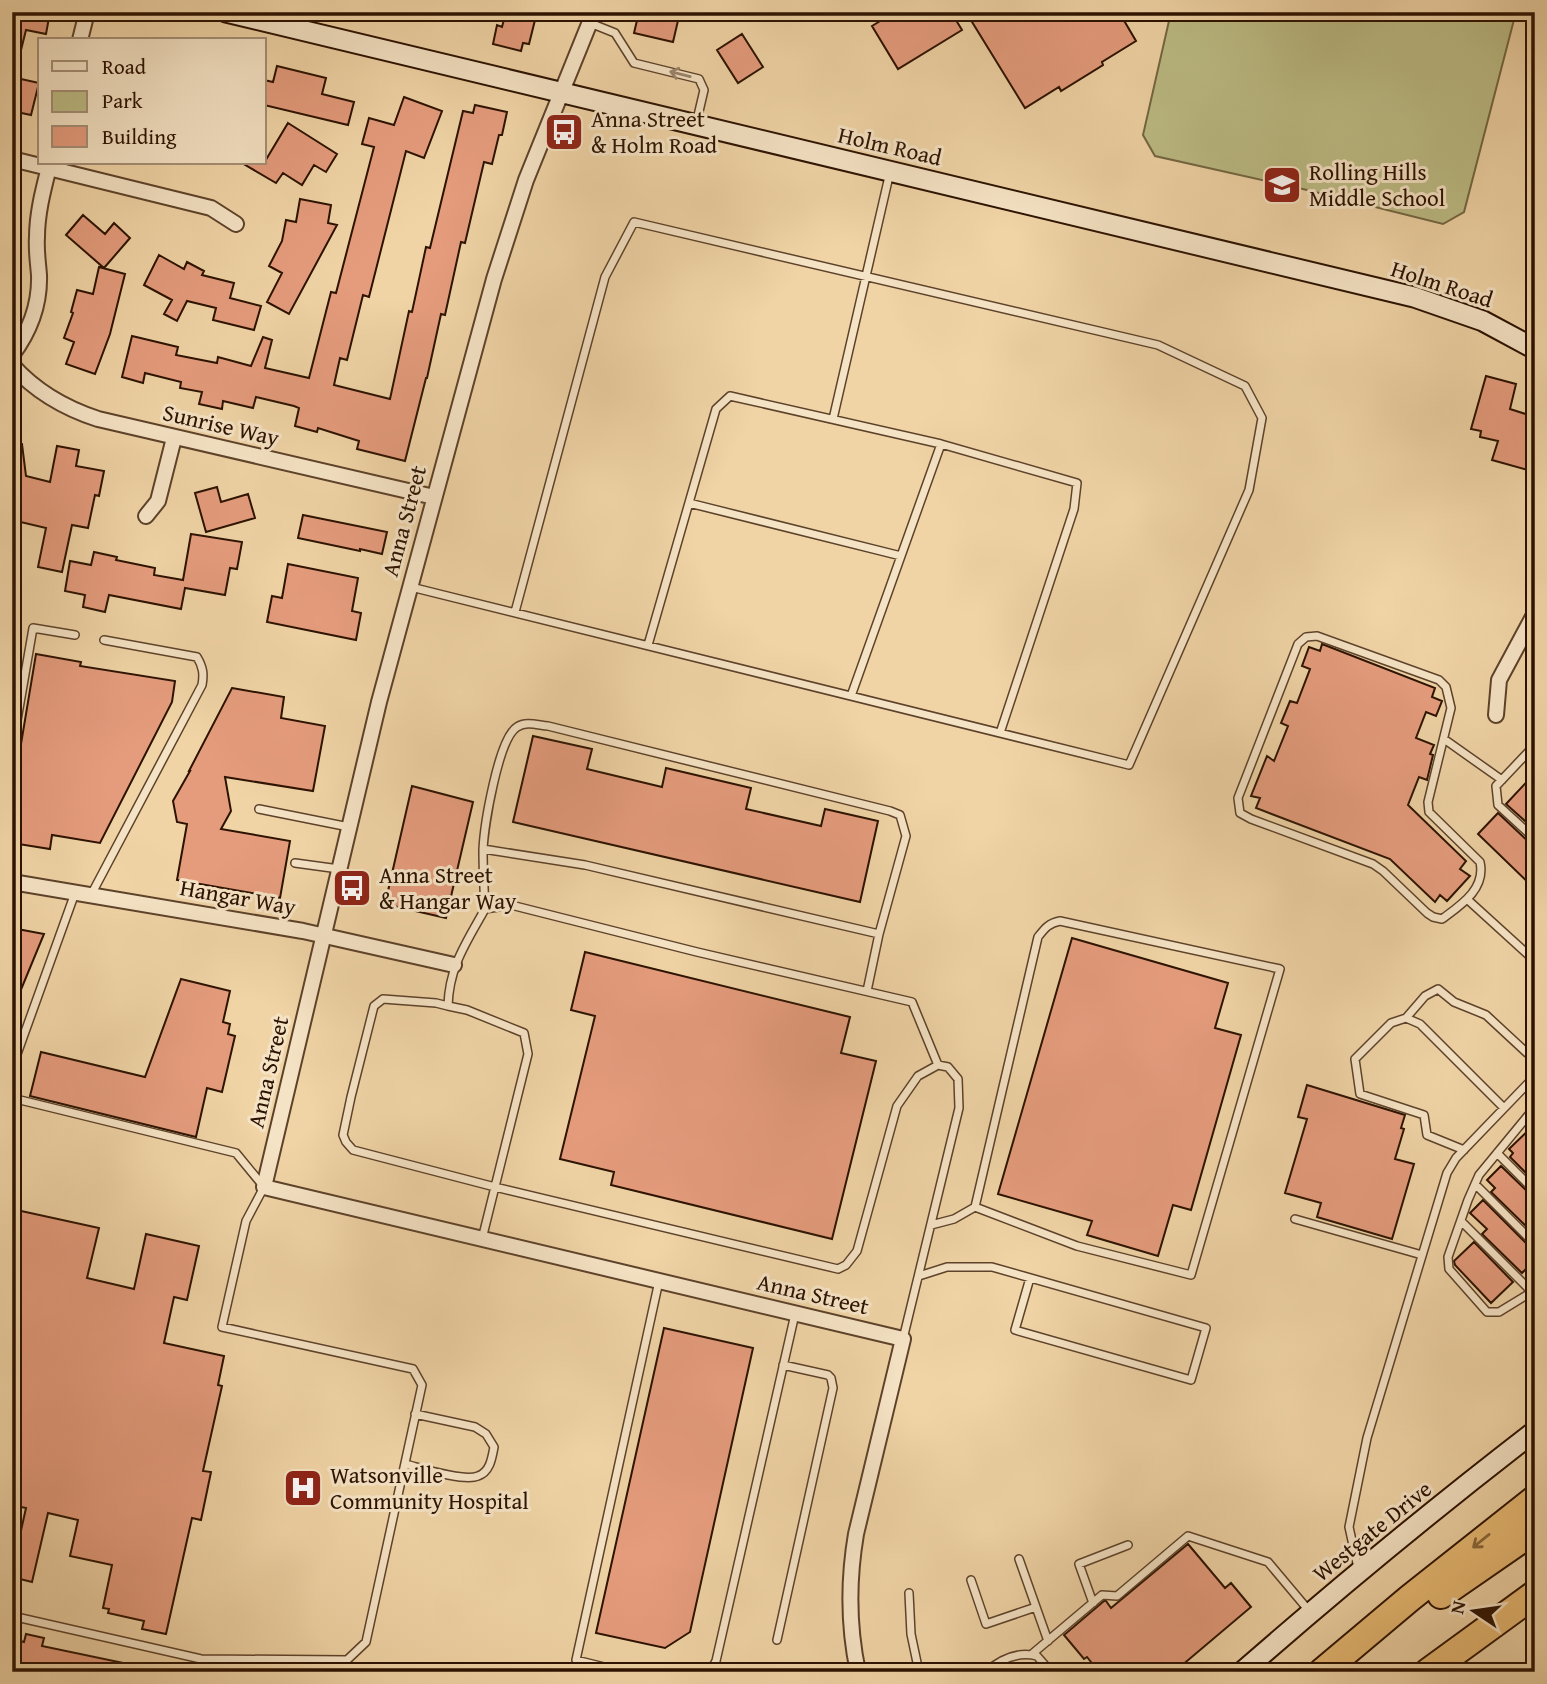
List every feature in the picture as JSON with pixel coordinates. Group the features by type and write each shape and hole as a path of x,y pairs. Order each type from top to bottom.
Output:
{"highway":[{"path":"1322,1672 1535,1499"},
{"path":"1342,1672 1441,1594 1535,1530"},
{"path":"1428,1672 1535,1594"}],"street":[{"path":"80,38 87,12"},
{"name":"Holm Road","path":"226,12 1414,297 1483,320 1535,349"},
{"name":"Anna Street","path":"592,18 526,180 505,243 410,587 349,827 264,1187 903,1339"},
{"path":"12,159 38,163"},
{"path":"12,355 30,327 36,310 39,293 38,219 49,165 211,208 236,224"},
{"name":"Sunrise Way","path":"12,365 39,391 65,407 98,419 434,498"},
{"path":"146,516 158,501 174,438"},
{"path":"1496,715 1499,680 1535,613"},
{"name":"Hangar Way","path":"12,882 323,936 454,965"},
{"path":"858,1672 849,1612 851,1563 903,1339"},
{"name":"Westgate Drive","path":"1242,1672 1359,1573 1535,1431"}],"lane":[{"path":"592,18 615,33 634,63 699,79 704,90 696,125"},
{"path":"833,419 890,172"},
{"path":"410,587 1129,765 1249,490 1262,418 1245,386 1157,345 634,222 605,277 515,612"},
{"path":"648,645 716,409 730,396 941,444 1077,483 1074,509 1000,733"},
{"path":"851,696 941,444"},
{"path":"689,503 901,556"},
{"path":"12,750 33,628 75,635"},
{"path":"1317,636 1439,680 1446,687 1451,708 1428,802 1429,812 1480,862 1482,871 1479,883 1468,900 1442,919 1433,918 1373,864 1240,813 1238,798 1298,644 1306,637 1317,636"},
{"path":"12,1069 83,894 202,685 204,675 197,657 104,640"},
{"path":"448,1006 454,965 485,909 483,849 489,805 504,744 515,728 528,723 900,815 906,836 879,934 867,992"},
{"path":"1444,739 1502,780"},
{"path":"1535,747 1496,786 1498,805 1535,839"},
{"path":"259,809 349,827"},
{"path":"483,849 585,865 879,934"},
{"path":"295,863 339,869"},
{"path":"1468,900 1535,961"},
{"path":"485,909 511,905 912,1002 938,1065"},
{"path":"931,1225 954,1219 975,1208 1077,1246 1191,1275 1280,970 1060,921 1046,926 1038,937 975,1208"},
{"path":"1464,1150 1427,1136 1424,1115 1360,1094 1355,1059 1391,1023 1406,1018 1425,996 1438,989 1454,1002 1486,1015 1527,1053"},
{"path":"482,1239 495,1187 528,1054 524,1033 467,1010 436,1003 383,999 374,1006 343,1135 345,1142 353,1150 495,1187 838,1269 846,1265 857,1251 897,1105 918,1076 938,1065 948,1067 958,1079 960,1108 903,1339"},
{"path":"1406,1018 1420,1024 1504,1108"},
{"path":"1359,1573 1349,1527 1367,1438 1447,1173 1456,1158 1535,1076"},
{"path":"12,1098 236,1153 264,1187 246,1221 222,1327 413,1369 422,1385 366,1642 347,1660 201,1659 12,1616"},
{"path":"1461,1221 1533,1291 1499,1312 1487,1312 1449,1269 1448,1257 1461,1221 1479,1175 1535,1107"},
{"path":"1528,1115 1535,1123"},
{"path":"1497,1153 1535,1191"},
{"path":"1475,1184 1535,1244"},
{"path":"1295,1219 1422,1255"},
{"path":"919,1276 947,1267 992,1267 1206,1328 1191,1380 1015,1330 1030,1278"},
{"path":"624,1672 576,1660 659,1281"},
{"path":"710,1672 716,1661 795,1313"},
{"path":"777,1640 833,1388 828,1375 783,1365"},
{"path":"405,1464 465,1478 480,1476 490,1465 494,1447 486,1434 475,1427 415,1414"},
{"path":"1032,1654 1102,1595 1117,1596 1188,1536 1268,1562 1311,1613"},
{"path":"1093,1603 1079,1564 1128,1545"},
{"path":"1019,1559 1048,1641"},
{"path":"971,1580 986,1624 1036,1607"},
{"path":"909,1593 911,1634 919,1672"},
{"path":"986,1672 996,1663 1023,1653 1037,1656 1051,1672"}],"green space":[{"path":"1171,12 1516,12 1464,212 1443,224 1155,156 1143,135"}],"building":[{"path":"12,12 50,12 46,34 26,30 18,62 12,61"},
{"path":"506,12 537,12 529,44 523,43 521,51 493,44 497,25 502,27"},
{"path":"639,12 680,12 673,42 634,33"},
{"path":"895,12 951,12 962,30 898,69 872,26"},
{"path":"977,12 1119,12 1136,41 1061,91 1059,87 1025,108 969,17"},
{"path":"742,34 763,67 738,83 717,50"},
{"path":"277,66 326,78 322,94 354,102 348,125 266,105 266,80 273,82"},
{"path":"12,77 38,83 31,115 12,111"},
{"path":"404,97 442,111 424,158 406,151 369,297 363,295 347,360 340,358 334,385 390,399 409,311 412,312 426,247 430,248 463,111 473,113 475,105 507,112 492,164 484,162 465,243 461,242 445,315 441,314 405,461 357,449 359,441 318,428 317,432 295,426 299,408 294,406 256,397 253,408 223,401 222,409 199,404 202,392 180,388 181,382 145,373 143,383 122,377 132,336 178,347 176,355 217,363 218,357 251,366 263,337 272,340 265,368 309,378 331,292 336,293 374,147 362,144 369,118 394,125"},
{"path":"288,123 337,154 326,172 314,165 302,185 283,173 276,183 244,164 266,164"},
{"path":"300,199 331,205 328,223 337,225 289,314 267,302 282,273 269,266 282,241 286,220 296,222"},
{"path":"83,215 105,234 114,223 130,238 104,268 66,235"},
{"path":"159,255 184,269 187,262 204,271 202,275 234,283 230,298 261,306 254,330 213,320 216,308 187,301 177,321 164,314 172,300 144,285"},
{"path":"99,267 125,274 110,334 95,374 66,364 74,342 64,338 73,313 71,312 77,290 93,294"},
{"path":"1486,376 1516,384 1510,409 1535,417 1535,472 1492,460 1498,441 1480,437 1481,431 1471,429"},
{"path":"22,444 26,476 50,482 57,446 79,450 76,466 104,471 99,496 95,495 88,528 72,525 62,572 38,567 46,528 12,520 12,445"},
{"path":"217,487 221,502 248,494 255,518 206,532 195,493"},
{"path":"303,515 387,532 382,554 298,538"},
{"path":"191,534 242,542 237,569 230,568 225,595 185,588 181,609 109,595 105,612 83,607 85,595 65,591 70,561 91,565 94,552 117,557 116,560 155,568 154,575 183,580"},
{"path":"288,564 358,578 352,611 361,613 356,640 267,622 272,596 282,598"},
{"path":"1322,644 1435,688 1432,697 1442,701 1436,716 1426,712 1416,738 1434,745 1430,754 1433,755 1427,780 1419,777 1408,805 1466,861 1460,869 1470,876 1447,901 1440,895 1435,902 1390,859 1256,808 1260,798 1251,796 1267,756 1274,761 1288,726 1281,723 1290,701 1297,703 1310,669 1302,666 1309,647 1320,651"},
{"path":"36,654 81,662 80,666 175,681 172,702 100,843 52,835 50,849 12,843 12,798"},
{"path":"232,688 284,697 281,718 325,726 313,791 225,777 231,811 221,829 290,841 280,898 177,880 187,824 177,822 173,801"},
{"path":"533,736 592,749 587,769 662,787 666,768 751,788 746,809 821,826 825,809 878,821 860,902 513,822"},
{"path":"1535,773 1535,830 1506,804"},
{"path":"412,786 473,802 446,918 385,904"},
{"path":"1498,813 1535,845 1535,889 1478,834"},
{"path":"12,928 44,934 13,1009 12,1009"},
{"path":"1072,938 1228,983 1215,1028 1241,1035 1191,1210 1173,1205 1158,1256 1087,1235 1092,1221 998,1194"},
{"path":"585,952 850,1017 841,1053 876,1061 832,1239 611,1185 614,1172 560,1159 595,1016 571,1010"},
{"path":"181,979 230,991 223,1022 230,1024 228,1034 235,1036 222,1092 207,1088 196,1137 30,1096 41,1052 145,1077"},
{"path":"1307,1085 1405,1115 1401,1128 1404,1129 1395,1159 1414,1164 1392,1239 1317,1217 1321,1203 1285,1193 1307,1119 1298,1117"},
{"path":"1535,1124 1535,1182 1510,1157 1513,1153 1509,1149"},
{"path":"1501,1166 1535,1197 1535,1235 1491,1192 1495,1188 1487,1180"},
{"path":"1483,1200 1535,1250 1535,1264 1528,1271 1526,1269 1522,1273 1482,1234 1487,1229 1470,1213"},
{"path":"12,1209 99,1228 87,1278 134,1289 146,1234 199,1246 187,1300 174,1297 164,1343 224,1356 218,1385 222,1386 203,1471 211,1472 201,1520 192,1518 166,1634 142,1629 144,1621 108,1613 109,1609 103,1608 112,1565 70,1556 78,1520 48,1513 32,1582 12,1577 26,1508 16,1506 18,1497 12,1496"},
{"path":"1474,1242 1513,1282 1491,1303 1455,1265 1454,1261"},
{"path":"664,1328 753,1348 690,1632 665,1648 596,1633"},
{"path":"1188,1544 1225,1588 1231,1583 1251,1607 1174,1672 1099,1672 1064,1635 1104,1601 1111,1608"},
{"path":"26,1634 44,1638 42,1646 133,1665 132,1672 12,1672 12,1639 24,1642"}],"place":[{"name":"Anna Street & Holm Road","path":"564,132"},
{"name":"Rolling Hills Middle School","path":"1282,185"},
{"name":"Anna Street & Hangar Way","path":"352,888"},
{"name":"Watsonville Community Hospital","path":"303,1488"}]}
